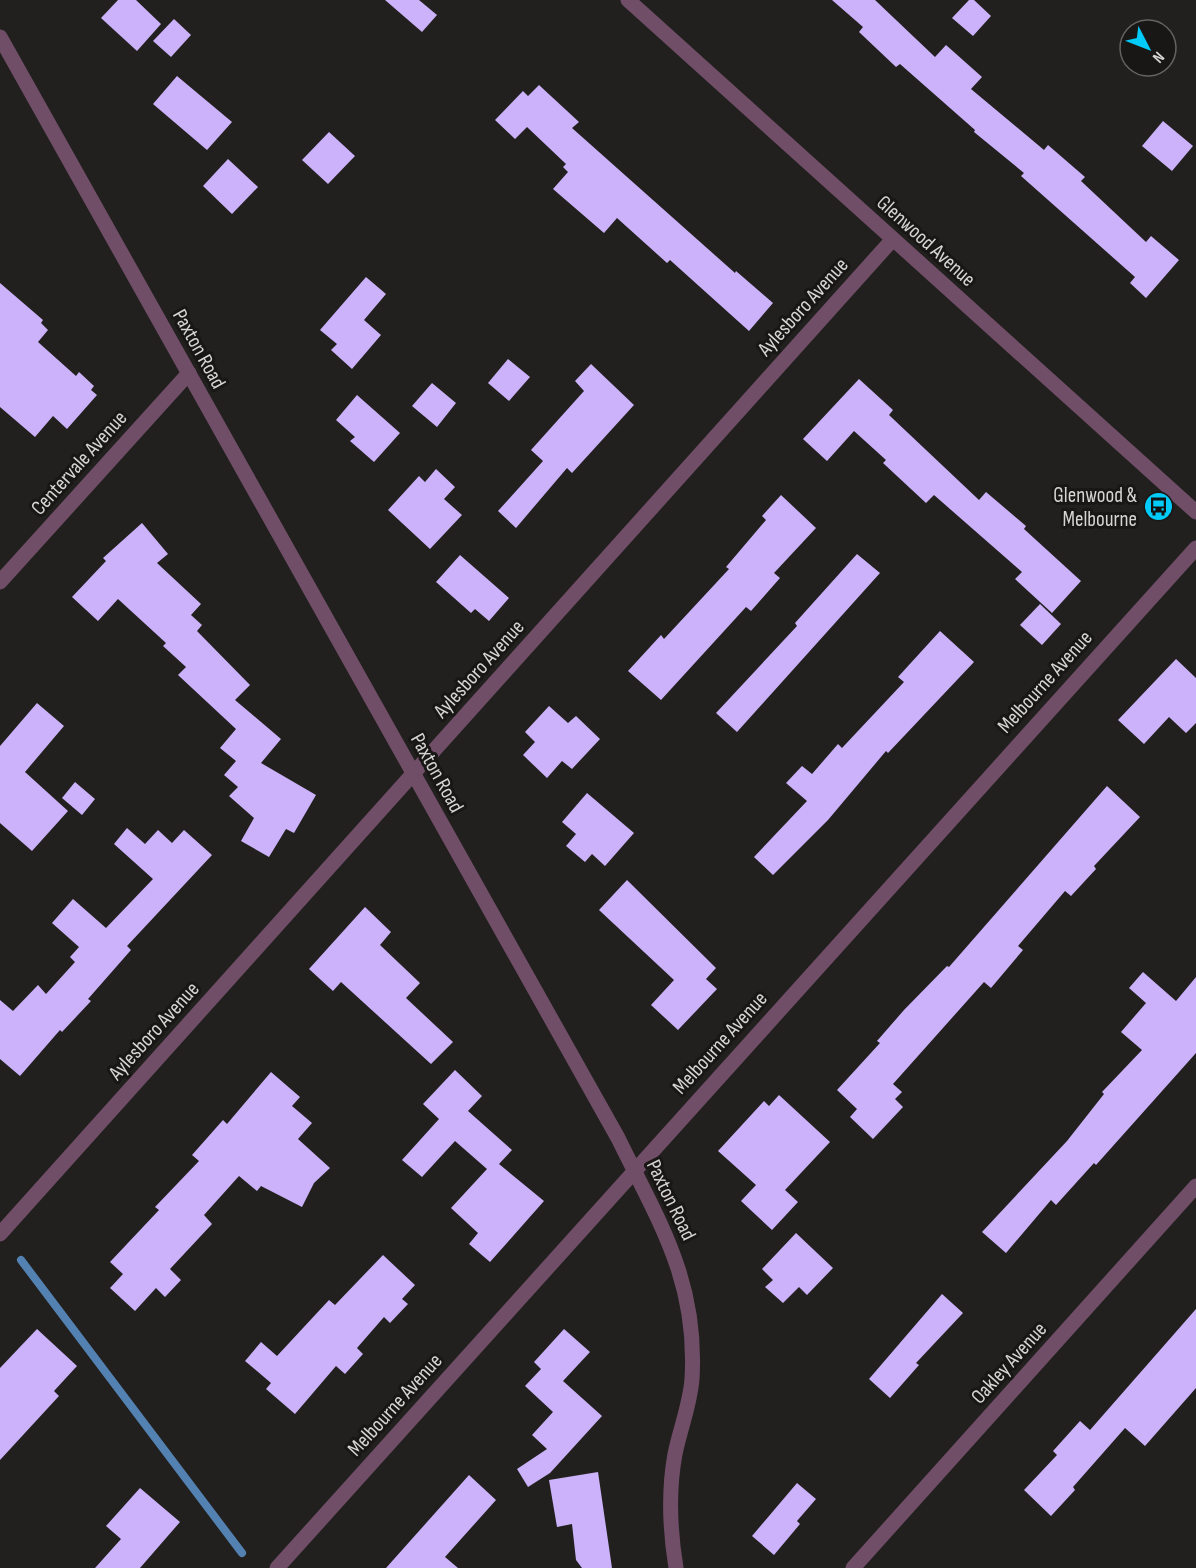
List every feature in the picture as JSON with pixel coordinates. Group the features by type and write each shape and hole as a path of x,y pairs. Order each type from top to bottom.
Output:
{"street":[{"name":"Glenwood Avenue","path":"628,0 1196,512"},
{"name":"Paxton Road","path":"0,37 413,773 634,1170 668,1236 685,1286 691,1319 692,1382 675,1455 670,1493 671,1535 676,1568"},
{"name":"Aylesboro Avenue","path":"0,1234 892,239"},
{"name":"Centervale Avenue","path":"0,582 189,373"},
{"name":"Melbourne Avenue","path":"277,1568 1196,548"},
{"name":"Oakley Avenue","path":"853,1568 1196,1186"}],"building":[{"path":"118,0 136,0 161,24 137,51 101,18"},
{"path":"385,0 419,0 437,15 422,32"},
{"path":"832,0 875,0 935,57 946,45 982,77 971,89 1044,150 1048,145 1085,177 1081,181 1146,242 1151,236 1179,260 1146,298 1130,283 1135,277 1021,176 1024,173 974,132 975,130 900,64 896,67 859,32 863,27"},
{"path":"969,0 974,0 991,16 973,36 952,18"},
{"path":"174,19 191,35 171,57 153,41"},
{"path":"177,76 232,122 207,150 153,104"},
{"path":"539,85 579,122 572,128 735,273 736,271 773,303 749,331 670,260 667,263 617,218 604,233 553,189 568,172 563,167 566,164 527,127 515,139 495,120 523,91 528,96"},
{"path":"1163,121 1193,146 1172,171 1142,146"},
{"path":"329,132 355,156 328,184 302,160"},
{"path":"228,159 258,187 232,214 203,186"},
{"path":"366,277 386,294 364,320 381,335 352,369 331,350 337,344 320,330"},
{"path":"0,283 43,320 41,323 48,330 38,342 76,376 79,372 94,386 91,390 97,395 67,429 53,416 35,437 0,407"},
{"path":"508,359 530,377 509,401 488,383"},
{"path":"591,364 634,405 572,473 567,468 516,528 498,511 543,461 531,450 584,391 575,381"},
{"path":"859,379 893,410 889,415 979,500 986,492 1026,526 1024,529 1081,581 1052,613 1015,579 1022,572 934,495 926,503 883,463 886,460 854,431 827,461 803,439"},
{"path":"432,383 456,403 437,427 412,406"},
{"path":"357,395 400,433 374,462 350,441 355,437 336,420"},
{"path":"436,469 455,487 444,499 462,515 430,549 388,510 419,476 425,482"},
{"path":"781,495 816,528 774,573 780,578 751,611 746,607 661,700 628,671 661,635 664,639 729,569 726,567 766,520 762,516"},
{"path":"142,523 168,554 157,563 201,604 191,615 202,625 197,631 250,685 235,700 281,739 261,763 316,795 294,833 286,829 269,857 241,841 254,818 229,796 238,787 224,775 236,761 220,748 236,729 178,675 186,667 163,646 166,643 118,599 98,621 72,597 106,561 103,558"},
{"path":"857,554 880,573 737,732 716,713 797,626 795,623"},
{"path":"460,555 509,598 489,621 475,609 471,613 436,582"},
{"path":"1040,604 1061,624 1042,645 1020,625"},
{"path":"940,631 974,662 888,753 886,751 828,820 773,875 754,857 807,801 786,783 802,766 812,774 838,744 842,748 904,682 898,677"},
{"path":"1176,659 1196,678 1196,723 1186,733 1169,717 1144,744 1118,720"},
{"path":"37,703 64,726 25,772 68,811 32,851 0,823 0,746"},
{"path":"549,706 568,723 576,716 600,739 572,769 562,761 547,778 523,755 535,742 525,732"},
{"path":"75,782 95,799 82,815 62,798"},
{"path":"1107,786 1140,817 1094,866 1096,869 1071,896 1065,891 1018,946 1023,950 991,988 984,982 893,1084 902,1092 895,1099 903,1107 873,1139 850,1117 857,1109 837,1090 880,1043 877,1041 904,1010 947,966 949,967"},
{"path":"587,793 634,833 605,866 592,854 585,862 566,846 576,834 562,822"},
{"path":"127,828 145,844 158,830 172,843 184,830 212,855 127,946 131,950 88,999 91,1001 62,1032 60,1030 20,1076 0,1059 0,1000 13,1011 38,985 46,994 75,962 70,957 79,947 52,923 73,899 106,928 153,879 114,844"},
{"path":"627,880 716,968 706,979 717,989 678,1030 651,1005 674,980 599,910"},
{"path":"365,907 391,932 380,945 420,983 406,998 453,1042 431,1064 341,982 333,991 309,969"},
{"path":"1143,972 1176,1001 1196,977 1196,1053 1096,1165 1094,1163 1056,1205 1051,1200 1006,1253 982,1232 1067,1141 1104,1094 1102,1092 1142,1050 1121,1032 1146,1003 1129,988"},
{"path":"455,1070 482,1096 468,1111 512,1150 499,1164 544,1201 490,1262 469,1244 478,1233 451,1208 487,1169 455,1141 422,1177 402,1160 439,1119 423,1104"},
{"path":"271,1072 300,1097 292,1106 312,1123 298,1139 330,1168 314,1183 302,1207 261,1186 257,1191 239,1176 204,1215 212,1224 170,1269 181,1280 165,1297 156,1288 135,1311 110,1288 123,1274 110,1262 159,1210 155,1207 199,1161 192,1155 223,1120 227,1124"},
{"path":"779,1095 830,1142 785,1190 798,1202 772,1230 741,1201 756,1185 718,1151 764,1101 769,1106"},
{"path":"796,1233 833,1268 807,1295 799,1287 783,1303 765,1287 773,1280 762,1269"},
{"path":"383,1255 415,1285 402,1299 408,1304 390,1323 384,1317 357,1348 363,1354 345,1374 336,1366 295,1414 266,1389 271,1383 245,1361 261,1342 277,1356 329,1300 335,1305"},
{"path":"942,1294 963,1313 916,1363 919,1365 890,1398 869,1379"},
{"path":"1196,1309 1196,1388 1145,1446 1125,1428 1073,1487 1075,1490 1051,1516 1024,1490 1057,1455 1053,1451 1080,1421 1090,1430"},
{"path":"37,1329 77,1366 54,1391 59,1396 0,1460 0,1368"},
{"path":"564,1329 590,1352 563,1381 602,1416 550,1473 528,1487 517,1469 547,1449 532,1435 553,1412 525,1386 541,1369 534,1362"},
{"path":"598,1472 612,1568 582,1568 576,1560 572,1524 557,1527 549,1480"},
{"path":"469,1475 496,1500 445,1557 458,1568 386,1568"},
{"path":"797,1483 816,1499 797,1521 800,1524 774,1555 752,1536"},
{"path":"140,1488 180,1522 140,1568 95,1568 121,1539 106,1526"}],"waterway":[{"path":"21,1260 242,1553"}],"place":[{"name":"Glenwood & Melbourne","path":"1158,507"}]}
